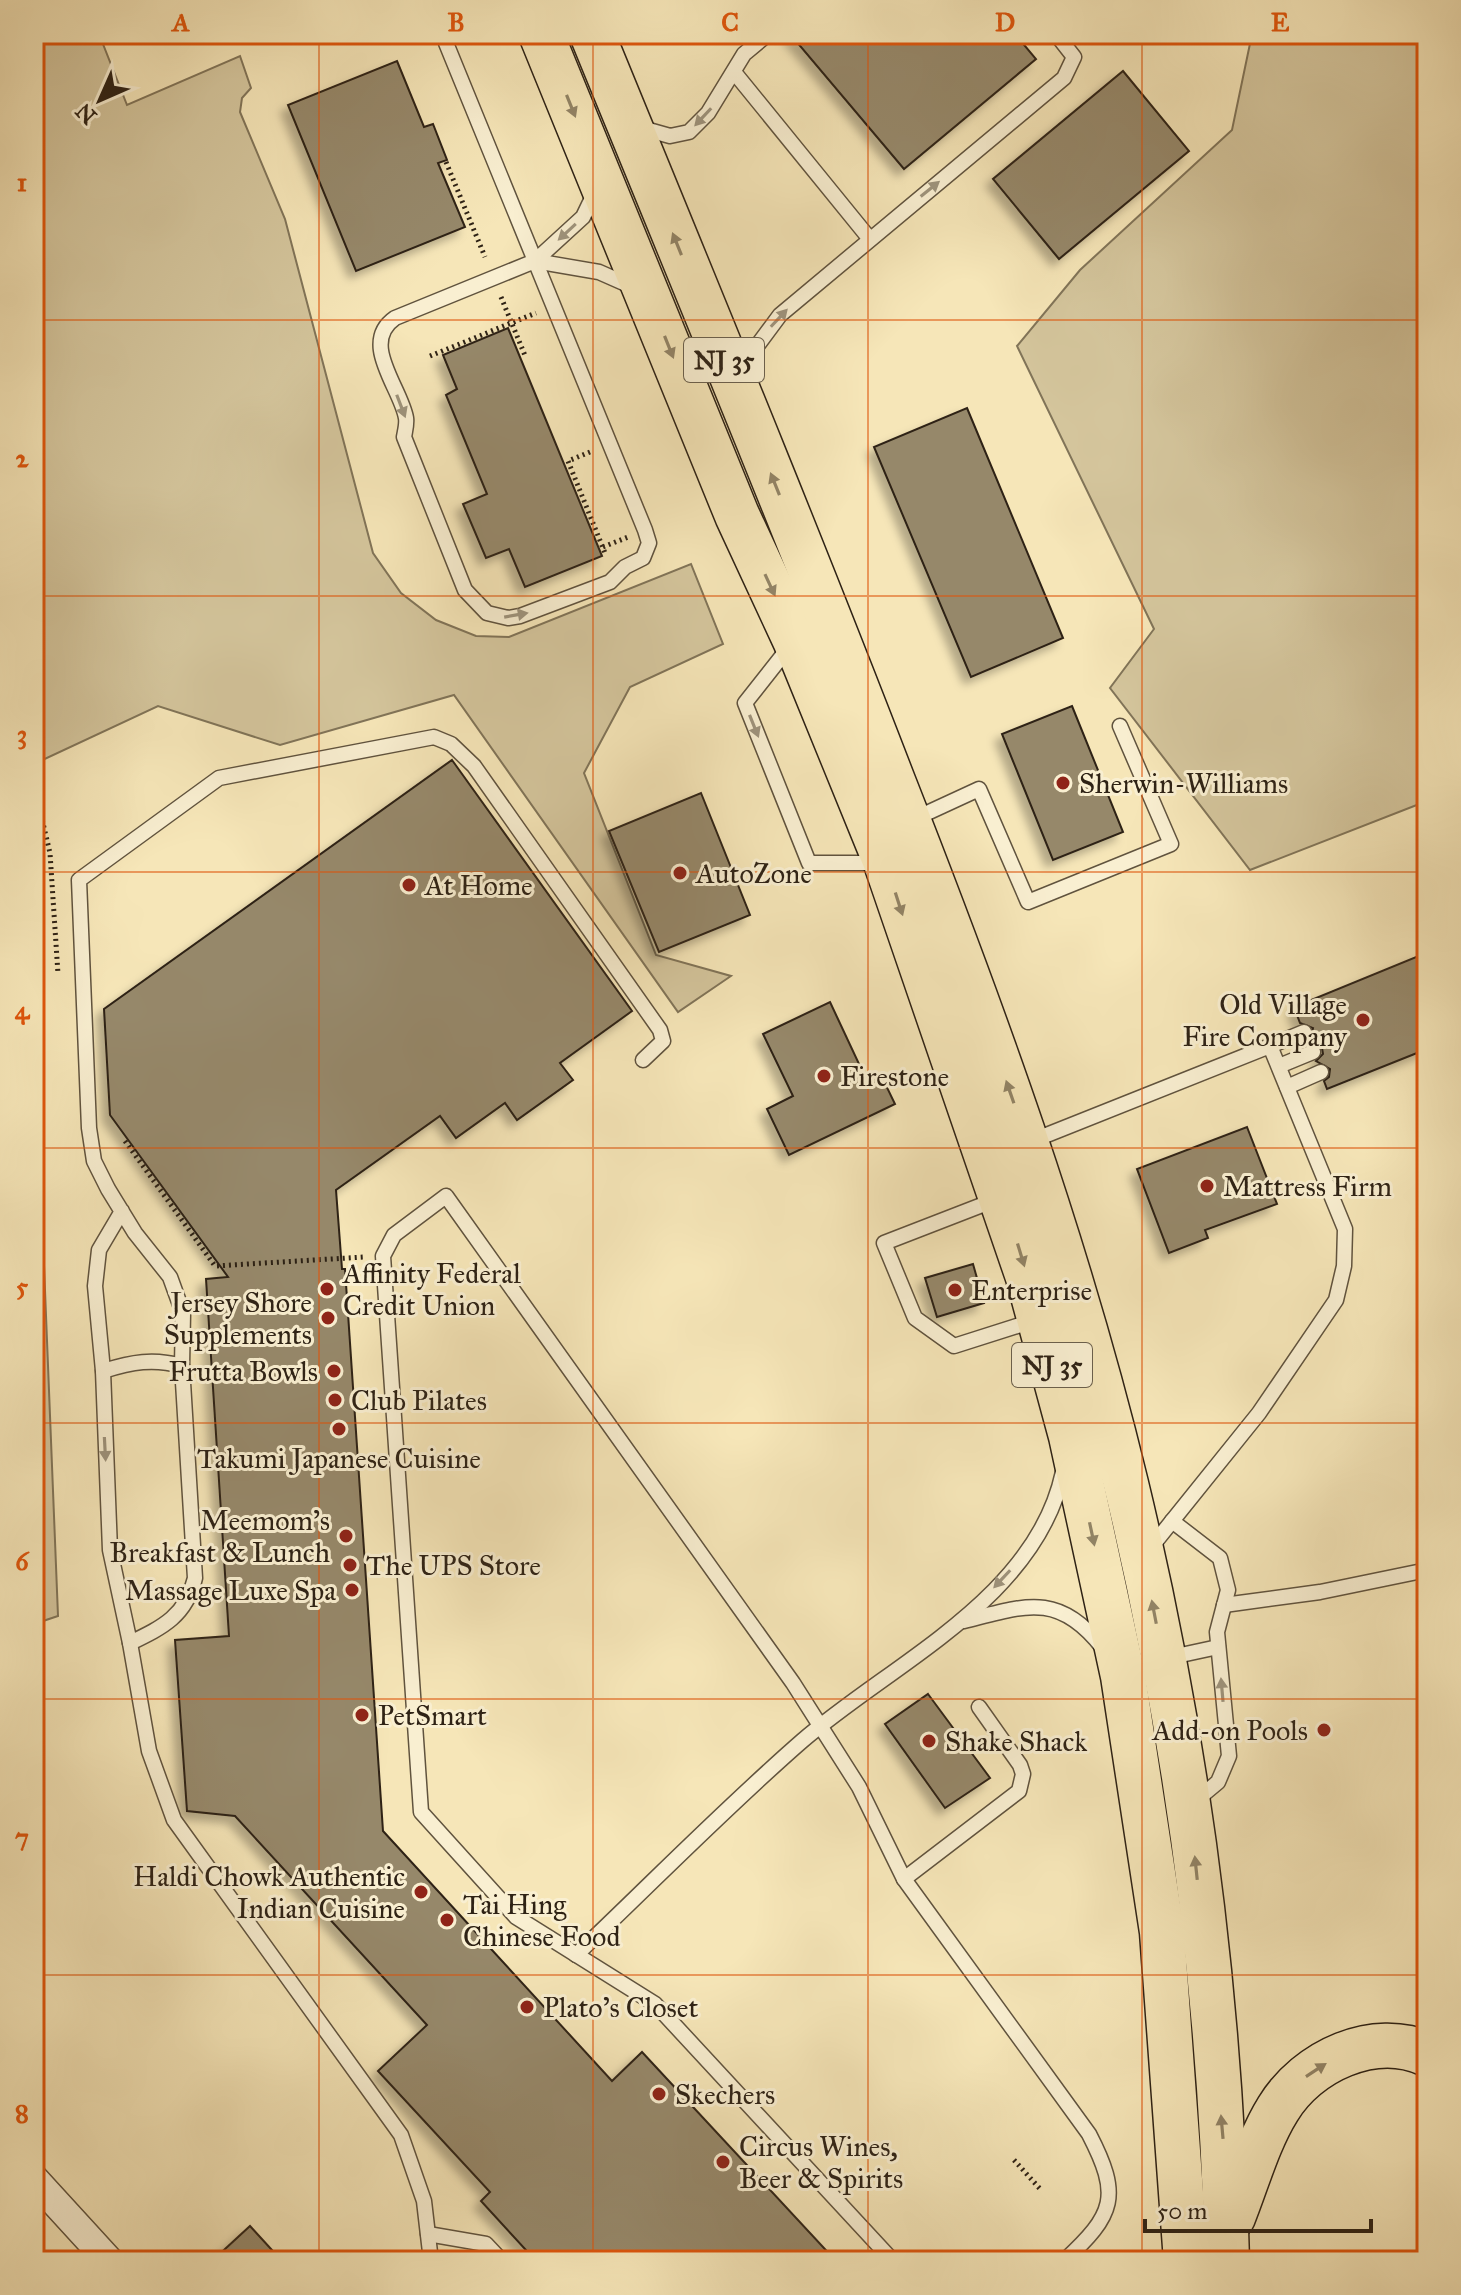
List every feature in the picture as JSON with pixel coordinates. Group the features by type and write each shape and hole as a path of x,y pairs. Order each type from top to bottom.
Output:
{"highway":[{"name":"NJ 35","path":"541,34 737,515 795,640 1007,1159 1061,1248 1143,1558 1188,1808 1213,2019 1224,2147 1226,2248"},
{"name":"NJ 35","path":"592,34 910,821 1007,1159 1040,1319 1071,1436 1123,1676 1162,1932 1186,2261"},
{"path":"1226,2248 1268,2128 1278,2108 1301,2080 1336,2057 1362,2048 1394,2046 1427,2054"}],"street":[{"path":"34,2179 109,2261"}],"lane":[{"path":"629,124 670,136 689,132 708,113 744,54 768,34"},
{"path":"733,380 780,315 1064,78 1074,57 1064,37"},
{"path":"446,43 535,261 553,306 610,444 648,538 645,555 610,582 520,616 497,617 478,607 465,590 404,437 407,419 383,359 383,332 395,318 535,261 591,206 595,189 594,164"},
{"path":"734,72 869,238"},
{"path":"535,261 599,272 648,296"},
{"path":"795,640 745,703 809,863 886,863"},
{"path":"910,821 979,789 1028,902 1171,844 1120,726"},
{"path":"130,1643 160,1629 179,1615 190,1599 195,1578 182,1366 183,1313 170,1277 122,1211 94,1161 89,1128 79,880 219,778 418,737 434,737 451,744 474,766 660,1030 663,1041 643,1060"},
{"path":"1040,1319 954,1346 915,1318 884,1243 1007,1159 1304,1032"},
{"path":"1143,1558 1259,1413 1336,1300 1344,1266 1345,1229 1270,1046"},
{"path":"1279,1066 1313,1052"},
{"path":"1287,1087 1321,1072"},
{"path":"893,2261 655,2004 620,1979 516,1917 421,1812 383,1256 394,1235 446,1196 822,1724 859,1787 904,1879 1089,2134 1109,2176 1109,2194 1099,2225 1064,2261"},
{"path":"122,1211 99,1250 95,1286 103,1371 110,1550 149,1751 174,1820 401,2135 424,2201 431,2261"},
{"path":"103,1371 132,1362 159,1359 182,1366"},
{"path":"576,1955 822,1724 963,1621 1041,1534 1059,1492 1071,1436"},
{"path":"1172,1521 1220,1558 1228,1590 1217,1632 1229,1756 1218,1782 1188,1808"},
{"path":"1224,1605 1320,1592 1427,1570"},
{"path":"963,1621 1026,1606 1059,1610 1089,1632 1123,1676"},
{"path":"1163,1659 1218,1647"},
{"path":"904,1879 1019,1791 1023,1774 1020,1765 979,1707"},
{"path":"428,2234 486,2244 502,2261"}],"path":[{"path":"446,162 485,257"},
{"path":"501,297 526,358"},
{"path":"430,356 553,306"},
{"path":"605,553 568,461 610,444"},
{"path":"34,785 50,853 58,979"},
{"path":"125,1141 215,1266 383,1256"},
{"path":"1014,2160 1042,2191"}],"shaded area":[{"path":"34,34 99,34 127,105 240,56 251,88 242,98 240,112 285,219 373,553 401,593 436,620 476,636 509,637 691,564 723,644 630,687 584,773 656,955 731,976 678,1012 454,695 280,745 158,706 34,764"},
{"path":"1252,34 1427,34 1427,801 1250,870 1110,688 1154,629 1017,346 1080,270 1232,130"},
{"path":"34,1015 58,1616 34,1624"}],"building":[{"path":"790,34 1015,34 1036,59 904,169"},
{"path":"397,61 424,127 433,124 447,160 438,163 465,227 356,271 288,105"},
{"path":"1123,71 1189,151 1059,259 993,179"},
{"path":"508,328 602,556 525,587 509,549 486,558 463,504 487,494 446,395 457,389 443,355"},
{"path":"967,408 1063,638 971,677 874,447"},
{"name":"Sherwin-Williams","path":"1072,706 1123,832 1053,860 1002,734"},
{"path":"452,760 632,1011 560,1063 573,1080 517,1120 505,1103 456,1138 440,1116 336,1190 342,1269 345,1269 383,1831 612,2081 642,2052 836,2261 536,2261 481,2201 490,2192 378,2071 427,2025 235,1816 187,1811 175,1640 229,1636 206,1279 228,1277 110,1115 104,1009"},
{"name":"AutoZone","path":"701,793 750,915 659,952 609,831"},
{"name":"Old Village Fire Company","path":"1421,955 1427,969 1427,1049 1327,1089 1324,1081 1329,1077 1330,1069 1316,1061 1323,1054 1322,1048 1309,1043 1313,1028 1300,1023 1294,1007"},
{"name":"Firestone","path":"830,1002 866,1079 880,1073 895,1104 789,1155 767,1109 793,1096 763,1034"},
{"name":"Mattress Firm","path":"1247,1127 1277,1204 1205,1230 1208,1238 1169,1253 1137,1169"},
{"name":"Enterprise","path":"973,1264 984,1303 937,1317 925,1278"},
{"name":"Shake Shack","path":"928,1694 990,1778 945,1808 885,1724"},
{"path":"250,2226 282,2261 212,2261"}],"place":[{"name":"Sherwin-Williams","path":"1063,783"},
{"name":"AutoZone","path":"680,873"},
{"name":"At Home","path":"409,885"},
{"name":"Old Village Fire Company","path":"1363,1020"},
{"name":"Firestone","path":"824,1076"},
{"name":"Mattress Firm","path":"1207,1186"},
{"name":"Affinity Federal Credit Union","path":"327,1289"},
{"name":"Enterprise","path":"955,1290"},
{"name":"Jersey Shore Supplements","path":"328,1318"},
{"name":"Frutta Bowls","path":"334,1371"},
{"name":"Club Pilates","path":"335,1400"},
{"name":"Takumi Japanese Cuisine","path":"339,1429"},
{"name":"Meemom's Breakfast & Lunch","path":"346,1536"},
{"name":"The UPS Store","path":"350,1565"},
{"name":"Massage Luxe Spa","path":"352,1590"},
{"name":"PetSmart","path":"362,1715"},
{"name":"Add-on Pools","path":"1324,1730"},
{"name":"Shake Shack","path":"929,1741"},
{"name":"Haldi Chowk Authentic Indian Cuisine","path":"421,1892"},
{"name":"Tai Hing Chinese Food","path":"447,1920"},
{"name":"Plato's Closet","path":"527,2007"},
{"name":"Skechers","path":"659,2094"},
{"name":"Circus Wines, Beer & Spirits","path":"723,2162"}]}
